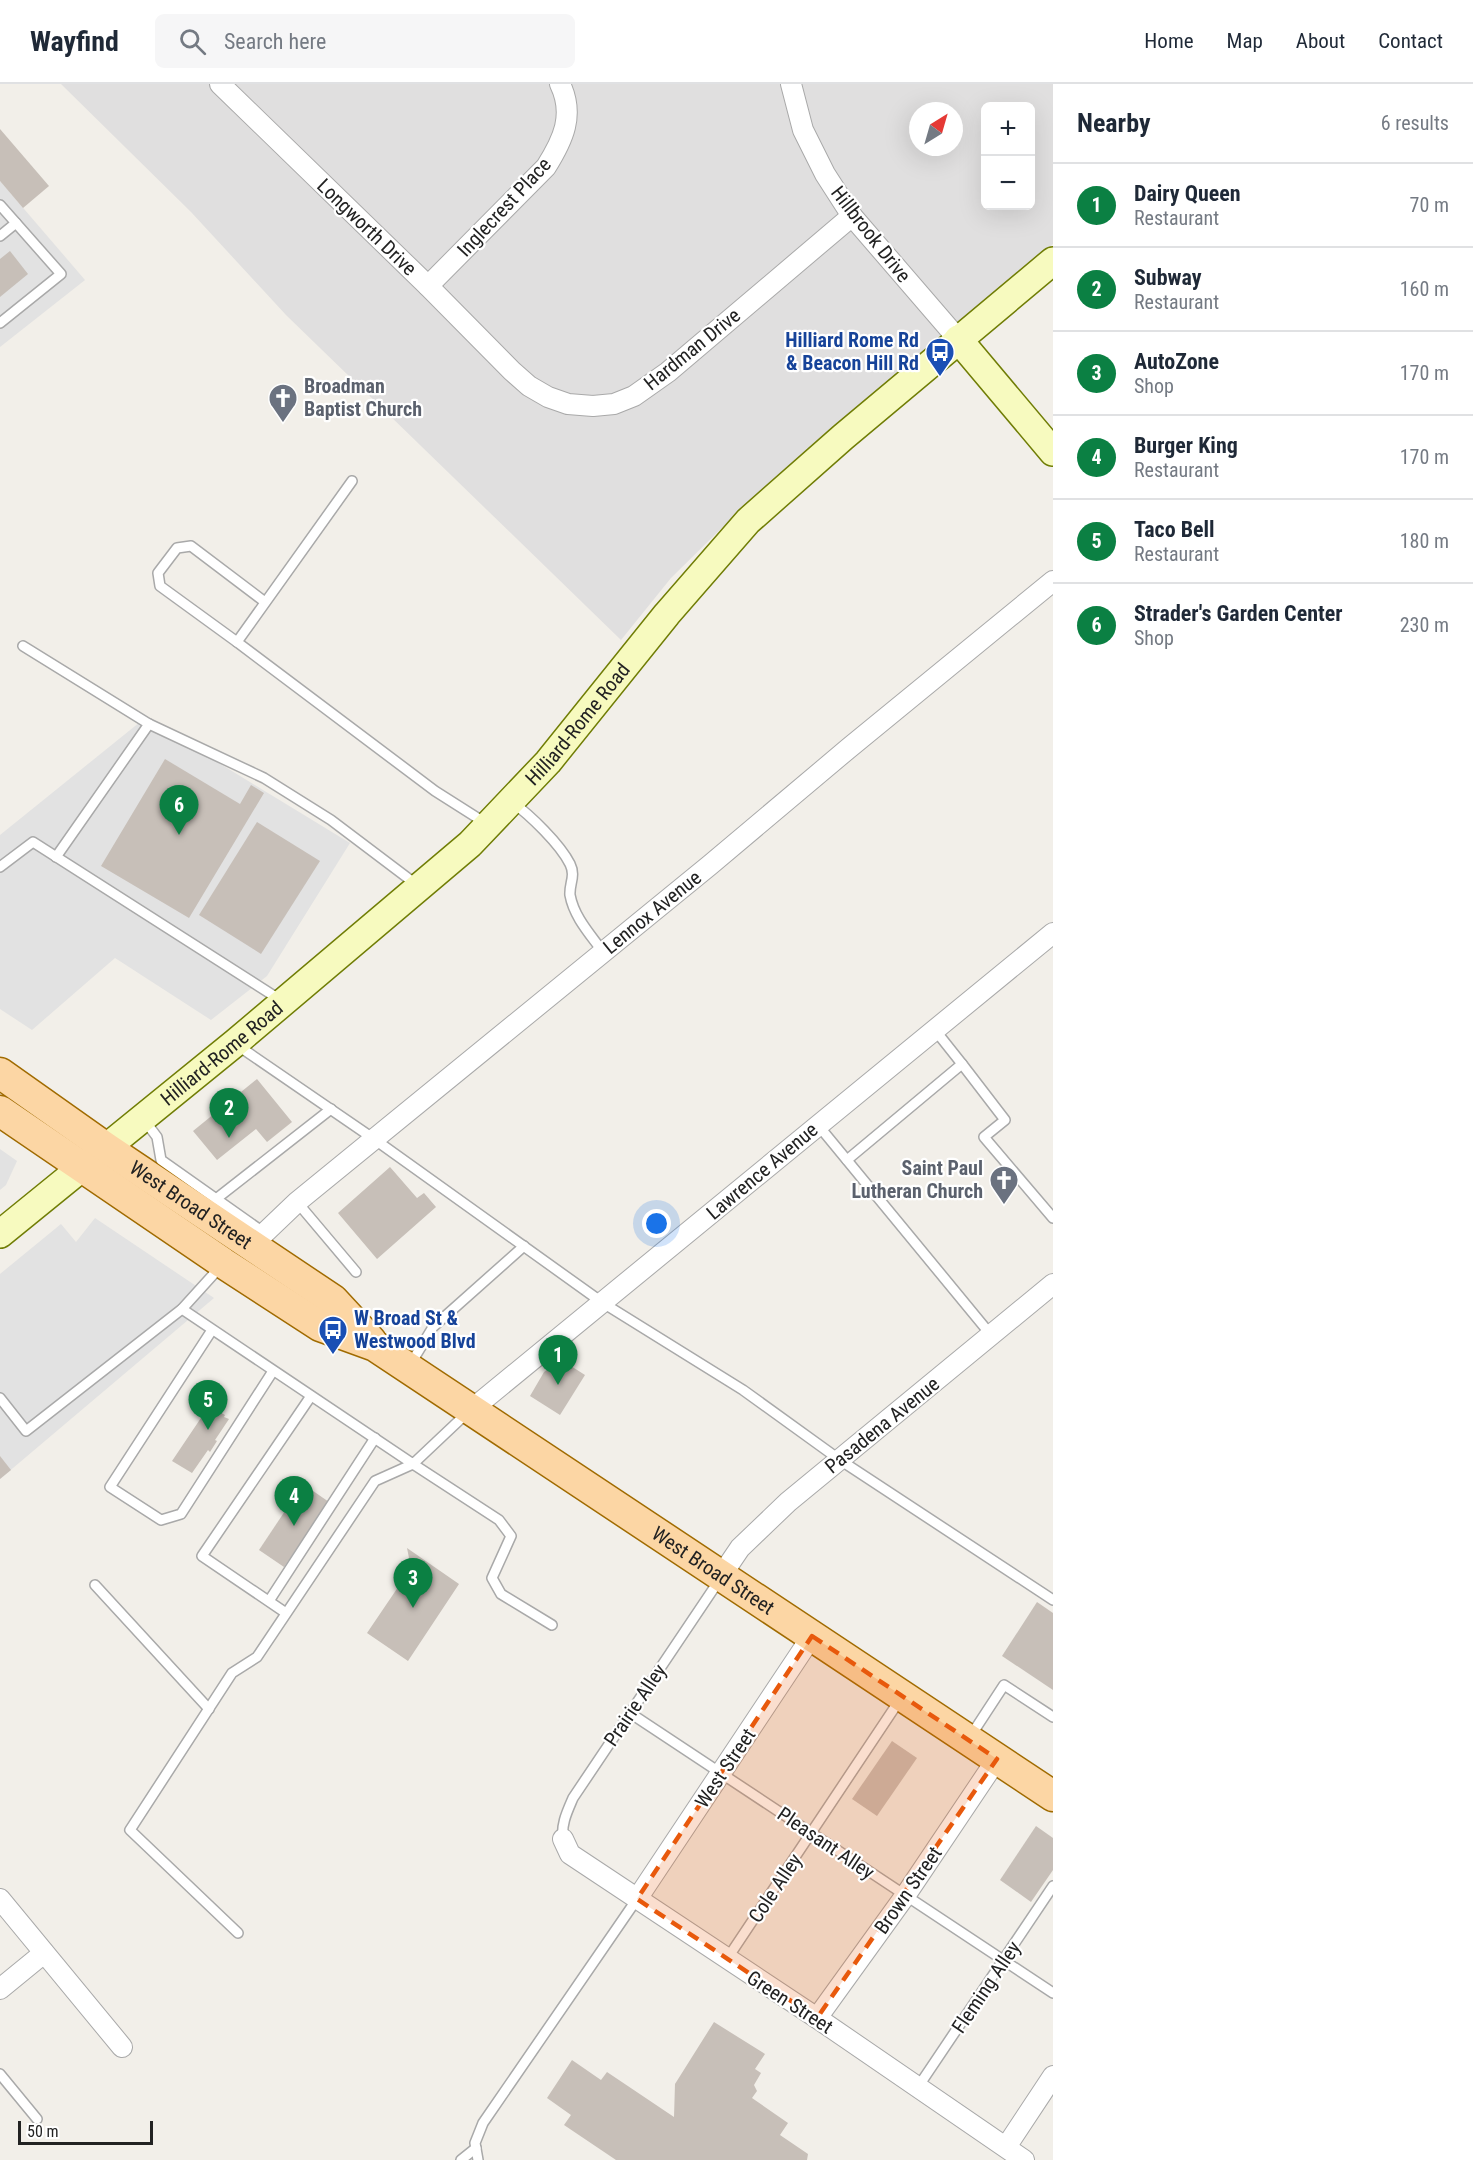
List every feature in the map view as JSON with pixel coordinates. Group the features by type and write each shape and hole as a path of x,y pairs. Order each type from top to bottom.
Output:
{"main road":[{"name":"Hilliard-Rome Road","path":"0,1234 235,1043 470,844 548,762 667,614 748,521 958,339 1053,261"},
{"path":"958,339 1053,452"},
{"name":"West Broad Street","path":"0,1073 95,1158 223,1263 320,1326 375,1346 1053,1796"},
{"name":"West Broad Street","path":"0,1111 257,1239 333,1300 375,1346"}],"street":[{"name":"Longworth Drive","path":"220,84 512,371"},
{"name":"Inglecrest Place","path":"428,286 546,167 560,145 565,131 567,109 560,84"},
{"name":"Hillbrook Drive","path":"791,84 802,130 825,174 852,216 958,339"},
{"name":"Hardman Drive","path":"512,371 548,397 568,404 592,406 614,404 634,396 668,372 852,216"},
{"name":"Lennox Avenue","path":"257,1239 297,1202 1053,580"},
{"name":"Lawrence Avenue","path":"471,1410 1053,933"},
{"name":"Pasadena Avenue","path":"721,1576 748,1540 788,1502 1053,1284"},
{"name":"West Street","path":"637,1899 812,1636"},
{"name":"Brown Street","path":"817,2018 905,1896 997,1759"},
{"name":"Green Street","path":"563,1839 570,1854 817,2018 1024,2160"},
{"path":"0,1899 122,2047"},
{"path":"0,1989 44,1953"},
{"path":"1006,2147 1053,2076"}],"lane":[{"path":"0,205 61,274 0,323"},
{"path":"0,236 16,223"},
{"path":"237,642 352,481"},
{"path":"266,602 191,546 177,548 158,573 160,586 435,791 488,825"},
{"path":"23,646 149,724 264,778 331,820 419,887"},
{"path":"56,858 149,724"},
{"path":"510,801 542,828 570,863 574,876 570,892 572,903 578,918 603,952"},
{"path":"0,867 33,842 283,1002"},
{"path":"935,1030 1005,1120 984,1137 1053,1218"},
{"path":"235,1043 374,1139 603,1303 742,1390 840,1460 1053,1600"},
{"path":"847,1160 962,1064"},
{"path":"216,1199 331,1109"},
{"path":"143,1118 157,1137 161,1160 216,1199 257,1239"},
{"path":"818,1125 991,1335"},
{"path":"297,1202 356,1272"},
{"path":"408,1368 433,1327 524,1246"},
{"path":"0,1398 26,1431 182,1310 223,1263"},
{"path":"182,1310 500,1520 511,1536 492,1578 501,1594 552,1625"},
{"path":"212,1330 110,1487 161,1520 181,1514 273,1371"},
{"path":"286,1613 202,1556 311,1396"},
{"path":"238,1933 130,1830 232,1673 257,1657 375,1481 413,1464 471,1410"},
{"path":"269,1601 375,1438"},
{"name":"Prairie Alley","path":"563,1839 565,1816 573,1798 721,1576"},
{"path":"95,1585 209,1708"},
{"path":"968,1740 1004,1685 1053,1717"},
{"name":"Cole Alley","path":"727,1959 902,1696"},
{"name":"Pleasant Alley","path":"630,1713 1053,1994"},
{"name":"Fleming Alley","path":"918,2087 1053,1886"},
{"path":"478,2160 475,2143 483,2123 637,1899"},
{"path":"0,2074 37,2120"},
{"path":"461,2160 476,2148"}],"highlighted area":[{"path":"812,1636 997,1759 817,2018 637,1899"}],"shaded area":[{"path":"61,84 1053,84 1053,244 744,506 671,578 621,640 286,315 191,212"},
{"path":"0,181 85,280 0,347"},
{"path":"145,718 350,843 267,976 211,1020 115,958 32,1030 0,1009 0,835"},
{"path":"0,1149 17,1161 6,1185 0,1190"},
{"path":"95,1218 214,1298 0,1479 0,1274 61,1224 76,1242"}],"building":[{"path":"0,129 49,186 23,208 0,181"},
{"path":"10,251 28,274 0,297 0,259"},
{"path":"165,759 240,804 251,785 264,793 189,918 101,866"},
{"path":"257,822 320,861 261,954 199,915"},
{"path":"257,1079 292,1122 267,1142 256,1129 217,1160 193,1131"},
{"path":"390,1167 417,1198 424,1193 436,1207 377,1259 338,1213"},
{"path":"563,1361 585,1375 560,1415 530,1396 544,1372 548,1369 554,1373"},
{"path":"209,1406 229,1419 210,1452 208,1450 192,1473 172,1461"},
{"path":"0,1456 11,1470 0,1479"},
{"path":"303,1484 329,1502 284,1567 259,1550"},
{"path":"407,1548 459,1584 408,1661 367,1633 411,1568"},
{"path":"1037,1602 1053,1613 1053,1690 1002,1656"},
{"path":"892,1741 917,1758 877,1816 852,1799"},
{"path":"1036,1826 1053,1838 1053,1870 1031,1902 1000,1880"},
{"path":"714,2022 765,2054 755,2069 761,2073 754,2085 757,2091 752,2098 788,2123 780,2135 808,2154 807,2160 616,2160 564,2125 571,2115 547,2098 572,2060 601,2080 607,2072 674,2117 675,2084"}],"place":[{"name":"Hilliard Rome Rd & Beacon Hill Rd","path":"940,378"},
{"name":"Broadman Baptist Church","path":"283,424"},
{"name":"Strader's Garden Center","path":"179,835"},
{"name":"Subway","path":"229,1138"},
{"name":"Saint Paul Lutheran Church","path":"1004,1206"},
{"name":"W Broad St & Westwood Blvd","path":"333,1356"},
{"name":"Dairy Queen","path":"558,1385"},
{"name":"Taco Bell","path":"208,1430"},
{"name":"Burger King","path":"294,1526"},
{"name":"AutoZone","path":"413,1608"}]}
